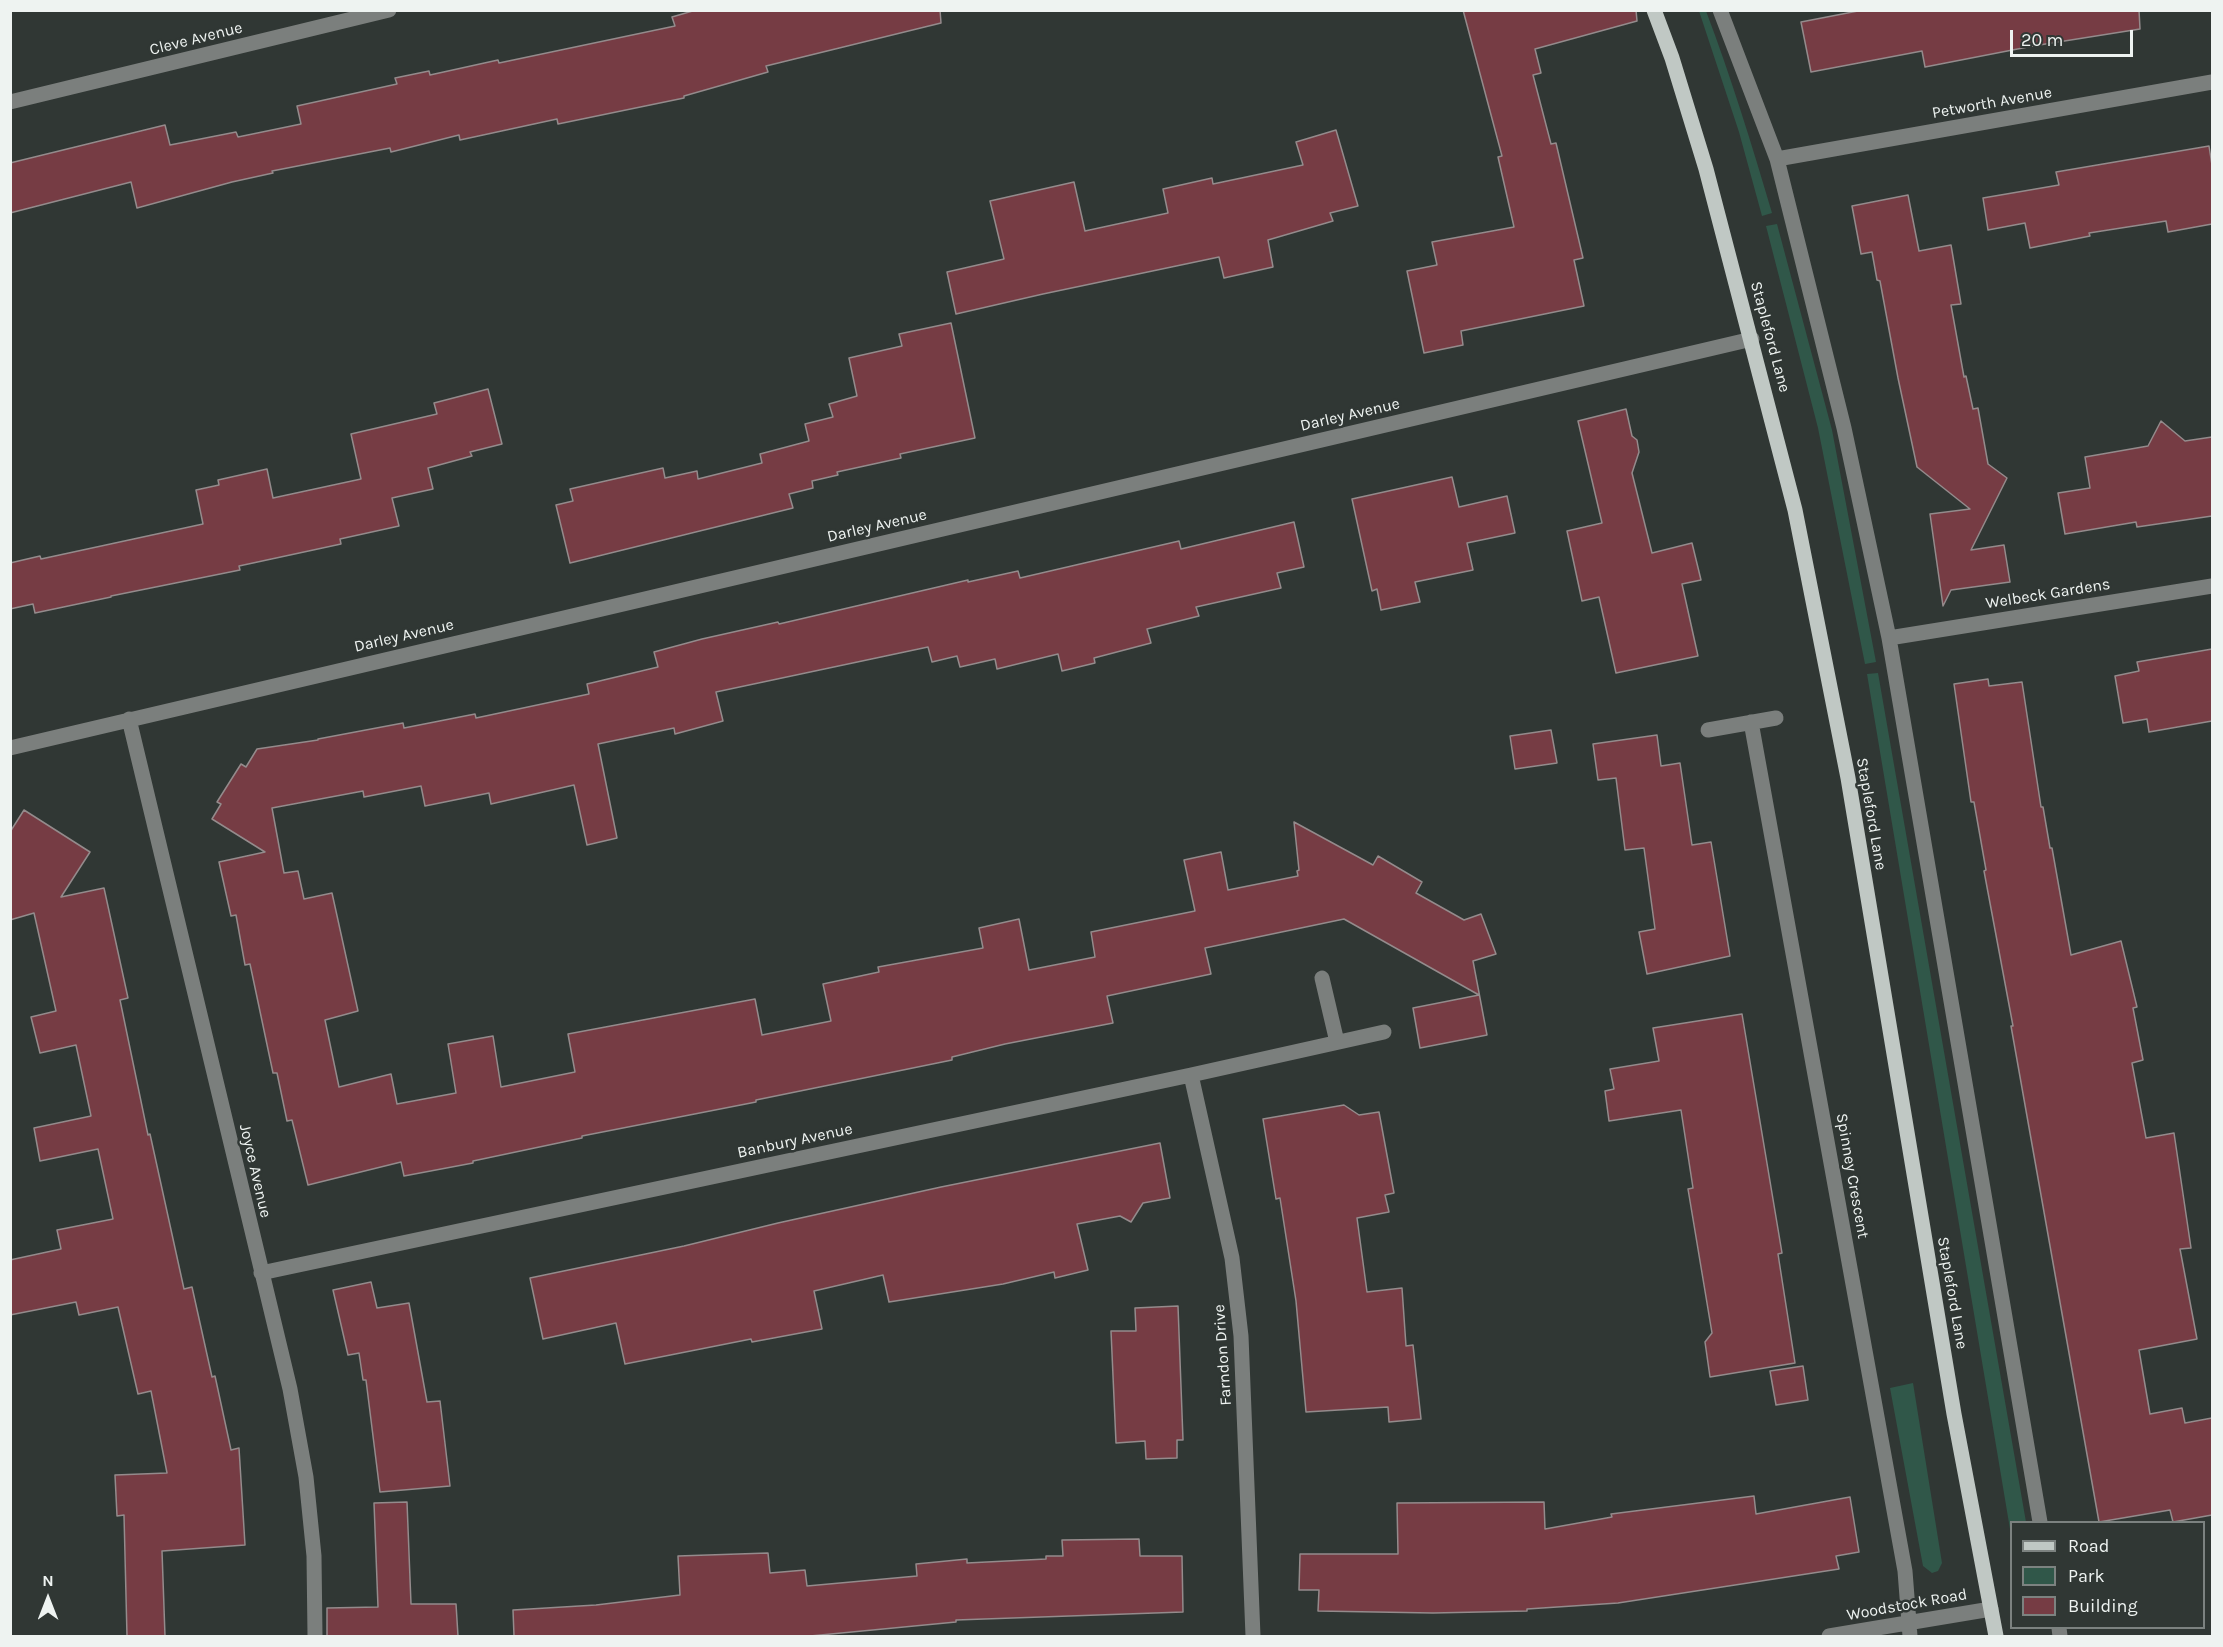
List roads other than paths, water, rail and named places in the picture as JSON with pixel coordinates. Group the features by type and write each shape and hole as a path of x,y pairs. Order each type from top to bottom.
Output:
{"main road":[{"name":"Stapleford Lane","path":"1654,10 1672,58 1706,169 1795,510 1848,778 1952,1403 1996,1636"}],"street":[{"name":"Cleve Avenue","path":"10,102 389,10"},
{"path":"1720,10 1777,159 1844,428 1889,638 2040,1521"},
{"name":"Petworth Avenue","path":"1777,159 2212,82"},
{"name":"Darley Avenue","path":"10,747 1752,339"},
{"name":"Welbeck Gardens","path":"1889,638 2212,586"},
{"path":"1708,730 1776,718"},
{"name":"Joyce Avenue","path":"129,719 290,1389 306,1477 314,1556 315,1636"},
{"name":"Spinney Crescent","path":"1751,722 1905,1571 1909,1629"},
{"path":"1322,978 1337,1042"},
{"name":"Banbury Avenue","path":"261,1273 1384,1032"},
{"name":"Farndon Drive","path":"1191,1075 1232,1258 1241,1336 1254,1636"},
{"name":"Woodstock Road","path":"1829,1636 1909,1629 1991,1609"}]}
